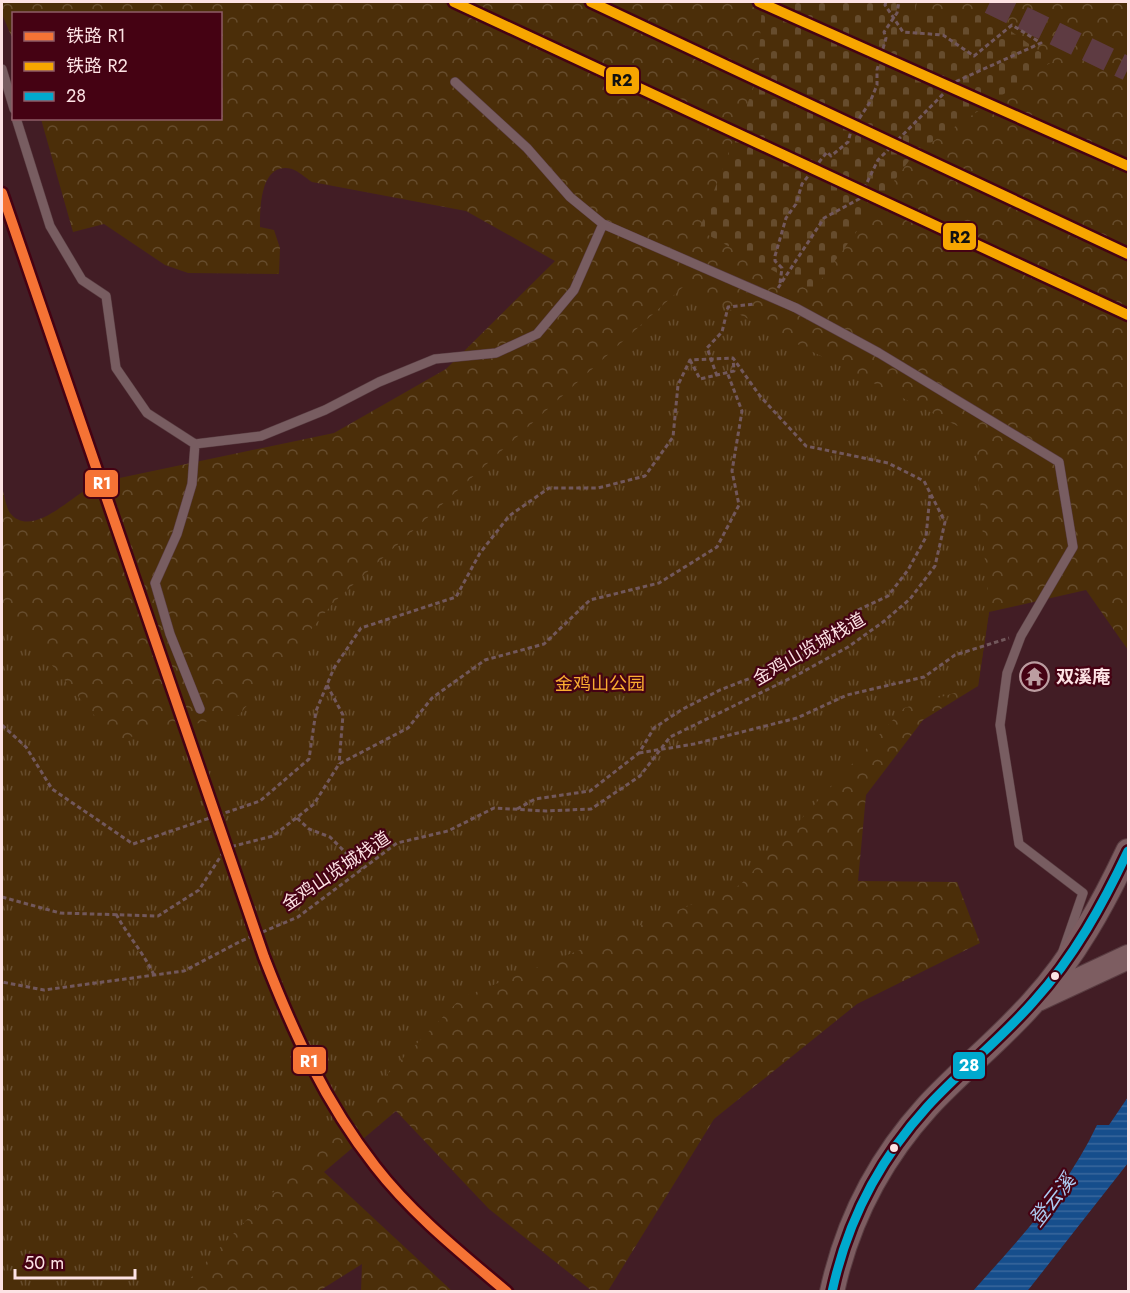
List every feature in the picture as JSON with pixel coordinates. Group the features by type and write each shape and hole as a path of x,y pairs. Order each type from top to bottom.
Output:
{"street":[{"path":"832,1292 847,1238 882,1163 927,1107 1035,1001 1096,914 1128,851"},
{"path":"1035,1001 1128,957"}],"lane":[{"path":"2,69 12,102"},
{"path":"455,82 512,133 570,197 603,224 796,309 879,352 1059,462 1073,547 1021,636 1007,673 1000,725 1019,844 1083,893 1066,938 1059,968"},
{"path":"17,120 50,226 82,280 106,296 116,368 147,413 195,444 261,436 325,410 379,382 435,359 496,352 537,334 574,290 603,224"},
{"path":"195,444 192,484 177,534 156,583 174,644 200,709"}],"path":[{"path":"717,376 707,348 722,332 728,307 756,303 761,293 777,289 824,218 859,199 878,160 955,82 1041,43 1012,25 974,56 943,35 903,32 885,5 886,2"},
{"path":"780,284 782,268 775,261 775,256 787,214 796,204 802,184 828,152 831,156 844,147 862,117 877,84 877,70 886,38 886,26 893,18 899,2"},
{"path":"733,358 734,370 700,379 690,360 733,358"},
{"name":"金鸡山览城栈道","path":"2,982 44,990 184,970 298,917 397,843 447,831 494,808 591,809 640,776 670,737 797,675 848,647 910,599 935,566 945,522 924,481 888,463 806,446 760,396 733,358"},
{"path":"2,725 26,747 52,789 134,844 260,801 309,759 316,711 334,668 361,628 456,597 480,553 509,516 549,488 598,488 645,476 673,437 678,385 690,360"},
{"path":"339,764 408,728 432,698 485,660 544,644 590,600 659,583 717,547 739,505 732,471 742,411 727,372"},
{"path":"517,809 536,799 590,791 639,753 654,728 681,710 720,690 797,660 858,610 888,596 908,570 926,537 930,495"},
{"path":"639,753 694,744 797,718 847,694 924,677 955,655 995,640 1021,636"},
{"path":"2,897 60,913 158,916 199,890 226,848 273,836 314,804 339,764 343,715 327,685"},
{"path":"297,818 309,829 330,837 362,869"},
{"path":"116,914 128,937 144,952 154,975"}],"green space":[{"path":"2,2 1128,2 1128,650 1086,590 989,612 978,686 923,720 866,795 858,881 957,882 980,943 857,1004 714,1119 608,1291 592,1291 489,1209 396,1111 324,1172 452,1291 361,1291 362,1264 319,1291 2,1291 2,487 10,513 18,520 28,522 48,515 87,489 110,480 334,433 446,369 555,261 466,211 312,182 292,169 281,168 268,179 260,209 260,227 274,230 280,248 279,274 188,273 165,265 104,224 73,232 41,120 222,120 222,12 12,12 12,38 2,14"},
{"path":"762,2 917,2 914,16 988,15 1053,61 914,154 812,292 699,230 758,76"},
{"name":"金鸡山公园","path":"684,286 975,435 989,612 978,686 904,708 740,885 461,998 178,1291 2,1291 2,614 9,614 115,740 239,715 334,602"}],"water":[{"name":"登云溪","path":"1128,1097 1128,1163 1029,1289 1027,1291 973,1291 1057,1192 1097,1125 1109,1125"}],"tunnel":[{"path":"990,2 1128,69"}],"rail line":[{"name":"R2","path":"454,2 1128,315"},
{"name":"R2","path":"591,2 1128,254"},
{"name":"R2","path":"759,2 1128,166"},
{"name":"R1","path":"2,193 264,957 299,1039 341,1117 389,1184 438,1232 507,1292"}],"transit line":[{"name":"28","path":"832,1292 838,1266 856,1217 867,1193 894,1148 927,1107 1021,1015 1048,984 1087,929 1128,851"}],"place":[{"name":"双溪庵","path":"1035,677"}]}
